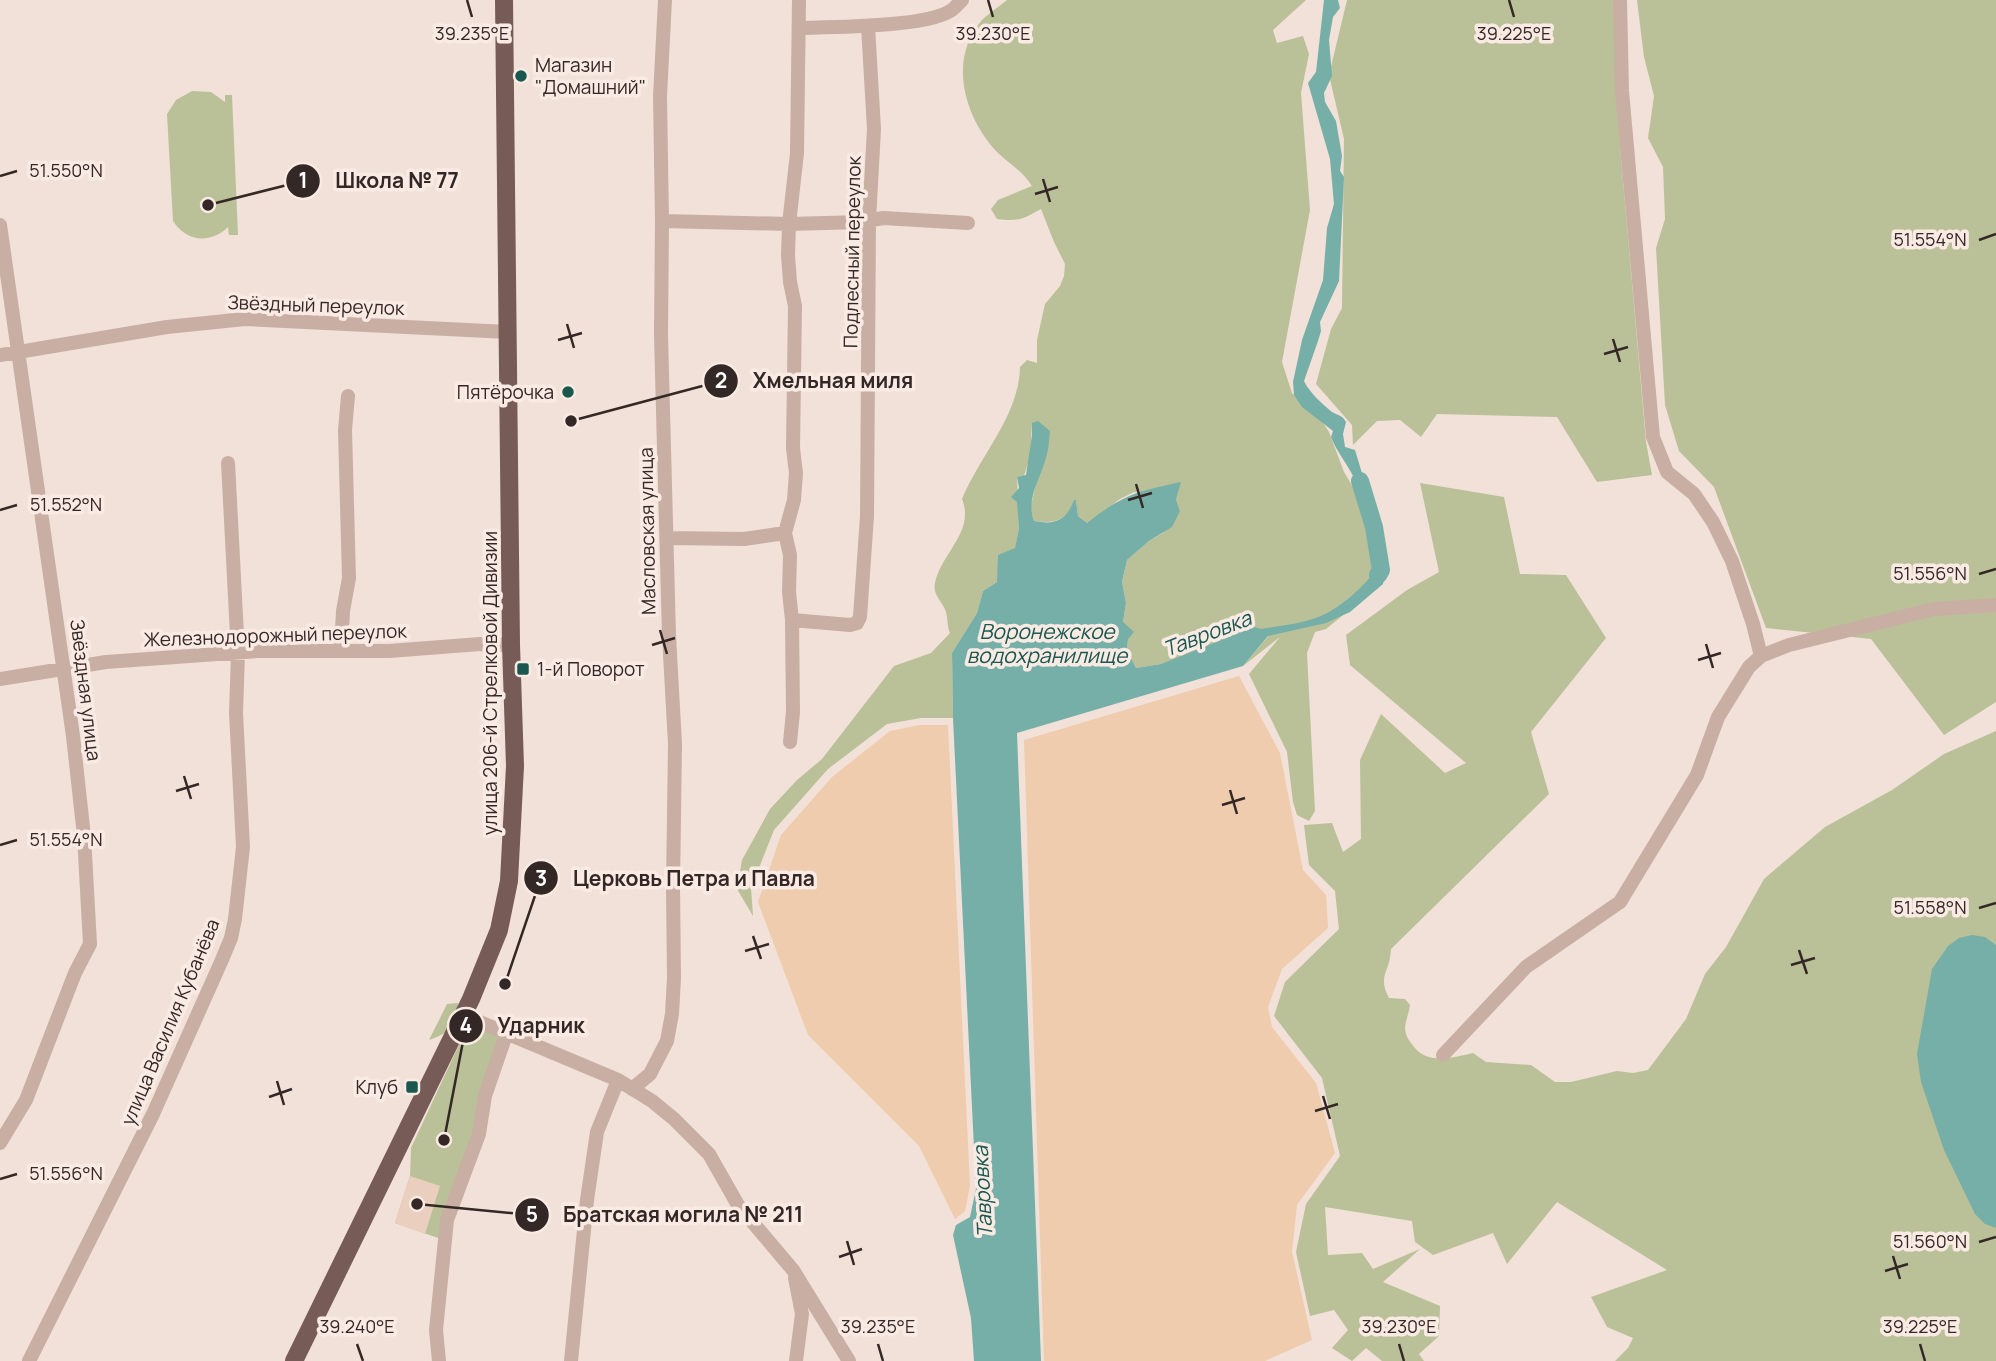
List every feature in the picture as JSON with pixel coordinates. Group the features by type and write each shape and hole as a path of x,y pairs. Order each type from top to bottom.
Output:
{"main road":[{"name":"улица 206-й Стрелковой Дивизии","path":"294,1361 463,1015 499,930 509,881 515,766 511,645 504,0"}],"street":[{"name":"Масловская улица","path":"632,1089 650,1074 667,1041 672,1014 675,744 669,636 661,335 660,96 665,0"},
{"path":"790,742 793,712 792,620 789,592 790,555 785,533 794,500 796,473 793,448 795,306 790,282 789,224 797,153 799,0"},
{"path":"799,28 868,26 933,19 950,12 962,0"},
{"path":"1620,0 1622,91 1653,437 1667,472 1694,494 1713,522 1731,561 1753,625 1760,656"},
{"name":"Подлесный переулок","path":"792,620 850,625 860,617 867,516 869,220 874,129 868,26"},
{"path":"662,221 789,224 862,222 883,218 968,222"},
{"name":"Звёздная улица","path":"0,225 84,836 90,944 75,973 26,1100 0,1143"},
{"name":"Звёздный переулок","path":"0,355 167,327 245,319 508,332"},
{"path":"341,650 343,611 349,578 345,443 348,396"},
{"name":"улица Василия Кубанёва","path":"29,1361 153,1114 231,938 243,847 236,713 238,654 228,463"},
{"path":"668,538 744,539 785,533"},
{"path":"1443,1055 1526,967 1620,902 1698,775 1718,717 1749,667 1760,656 1789,645 1934,609 1996,605"},
{"name":"Железнодорожный переулок","path":"0,679 106,662 258,651 511,645"},
{"path":"463,1015 618,1080 652,1101 674,1119 709,1154 738,1205 793,1270 849,1361"},
{"path":"439,1361 436,1330 447,1220 479,1134 485,1096 507,1032"},
{"path":"571,1361 587,1200 597,1132 618,1080"},
{"path":"793,1270 802,1314 796,1361"}],"green space":[{"path":"1007,0 1306,0 1273,30 1277,43 1303,36 1309,54 1301,93 1310,210 1282,362 1292,393 1329,432 1344,472 1367,511 1378,554 1372,577 1353,607 1326,629 1315,632 1307,653 1315,811 1309,821 1297,815 1287,752 1249,674 1280,637 1243,666 1271,633 1161,664 1136,668 1127,650 1128,639 1123,622 1126,603 1122,582 1127,560 1163,533 1180,511 1176,499 1134,492 1087,523 1078,516 1076,500 1058,520 1034,521 1030,510 1036,484 1032,424 1030,457 1024,476 1017,477 1019,528 1015,549 997,582 983,591 977,613 952,653 953,718 921,718 887,724 828,769 774,830 751,888 753,916 737,889 742,860 770,809 797,780 822,759 894,666 931,653 950,633 946,612 935,591 935,583 961,532 965,511 962,499 1013,402 1020,367 1027,360 1037,363 1037,340 1045,304 1060,286 1064,276 1065,264 1041,209 1025,217 1010,220 997,219 991,209 998,200 1032,186 986,138 976,123 964,88 965,53 971,36 982,20"},
{"path":"1347,0 1615,0 1620,146 1646,442 1652,475 1597,482 1557,417 1437,414 1421,437 1400,420 1377,421 1353,445 1352,425 1316,384 1331,329 1342,308 1344,139 1329,75"},
{"path":"1637,0 1996,0 1996,702 1944,735 1871,639 1766,628 1714,487 1679,451 1665,405 1656,248 1665,219 1663,167 1648,138 1654,96 1644,57"},
{"path":"192,91 211,92 225,102 225,95 232,95 238,235 229,235 228,227 207,238 192,237 178,228 173,221 167,114 176,100"},
{"path":"1420,483 1504,497 1520,574 1566,575 1606,638 1531,732 1549,794 1391,949 1384,984 1389,998 1405,999 1410,1005 1405,1027 1407,1037 1424,1055 1439,1058 1473,1053 1486,1062 1531,1065 1555,1082 1571,1082 1617,1071 1633,1073 1648,1070 1686,1019 1705,974 1726,947 1764,879 1825,827 1892,790 1944,754 1996,731 1996,1361 1615,1361 1628,1348 1633,1338 1607,1327 1591,1297 1667,1270 1557,1202 1507,1264 1493,1233 1433,1255 1415,1242 1412,1221 1325,1207 1328,1255 1362,1253 1373,1269 1420,1249 1383,1282 1440,1306 1439,1336 1419,1354 1424,1361 1382,1361 1366,1348 1352,1361 1332,1348 1348,1330 1334,1310 1310,1316 1296,1252 1306,1204 1340,1156 1322,1078 1274,1016 1285,982 1339,929 1335,891 1309,865 1304,825 1332,823 1343,852 1361,839 1360,760 1381,714 1445,773 1466,763 1350,665 1346,635 1407,590 1439,572"},
{"path":"458,1003 456,1018 451,1028 429,1040 447,1004"},
{"path":"477,1028 503,1036 441,1239 395,1223 410,1176 411,1148 464,1034"}],"sand":[{"path":"1239,676 1280,753 1303,870 1326,895 1328,928 1282,969 1268,1007 1272,1027 1316,1083 1335,1153 1297,1205 1292,1252 1312,1340 1265,1361 1044,1361 1024,740"},
{"path":"920,725 948,725 970,1186 965,1211 955,1219 919,1146 808,1035 758,902 781,835 832,777 890,731"}],"shaded area":[{"path":"410,1176 440,1186 425,1234 395,1223"}],"water":[{"name":"Воронежское водохранилище","path":"1324,0 1338,0 1340,8 1333,17 1329,40 1332,76 1324,93 1325,102 1336,121 1342,156 1340,171 1344,177 1339,281 1320,322 1321,331 1304,381 1320,402 1346,422 1343,434 1345,447 1355,450 1382,539 1386,557 1383,584 1350,612 1326,623 1268,636 1243,666 1017,733 1041,1361 974,1361 971,1318 953,1235 956,1225 970,1217 976,1189 952,653 977,613 983,591 997,582 998,555 1015,548 1019,528 1017,502 1011,497 1019,488 1017,477 1026,475 1032,423 1038,421 1050,431 1047,454 1033,496 1034,521 1059,520 1076,500 1078,516 1087,523 1131,495 1181,482 1176,499 1180,511 1172,527 1149,541 1127,560 1122,582 1126,603 1123,622 1134,632 1128,639 1127,650 1136,668 1161,664 1254,627 1261,629 1324,615 1346,601 1375,570 1380,547 1374,525 1352,474 1333,442 1333,431 1302,407 1294,395 1293,382 1302,340 1323,280 1327,228 1334,204 1330,159 1308,83 1316,72"},
{"path":"1972,935 1985,937 1996,945 1996,1228 1985,1224 1975,1214 1944,1150 1921,1082 1917,1054 1932,969 1948,946 1959,938"}],"waterway":[{"name":"Тавровка","path":"1360,481 1374,527 1381,570 1378,575"}],"place":[{"name":"Магазин \"Домашний\"","path":"521,76"},
{"name":"Школа № 77","path":"208,205"},
{"name":"Пятёрочка","path":"568,392"},
{"name":"Хмельная миля","path":"571,421"},
{"name":"1-й Поворот","path":"523,669"},
{"name":"Церковь Петра и Павла","path":"505,984"},
{"name":"Клуб","path":"412,1087"},
{"name":"Ударник","path":"444,1140"},
{"name":"Братская могила № 211","path":"417,1204"}]}
